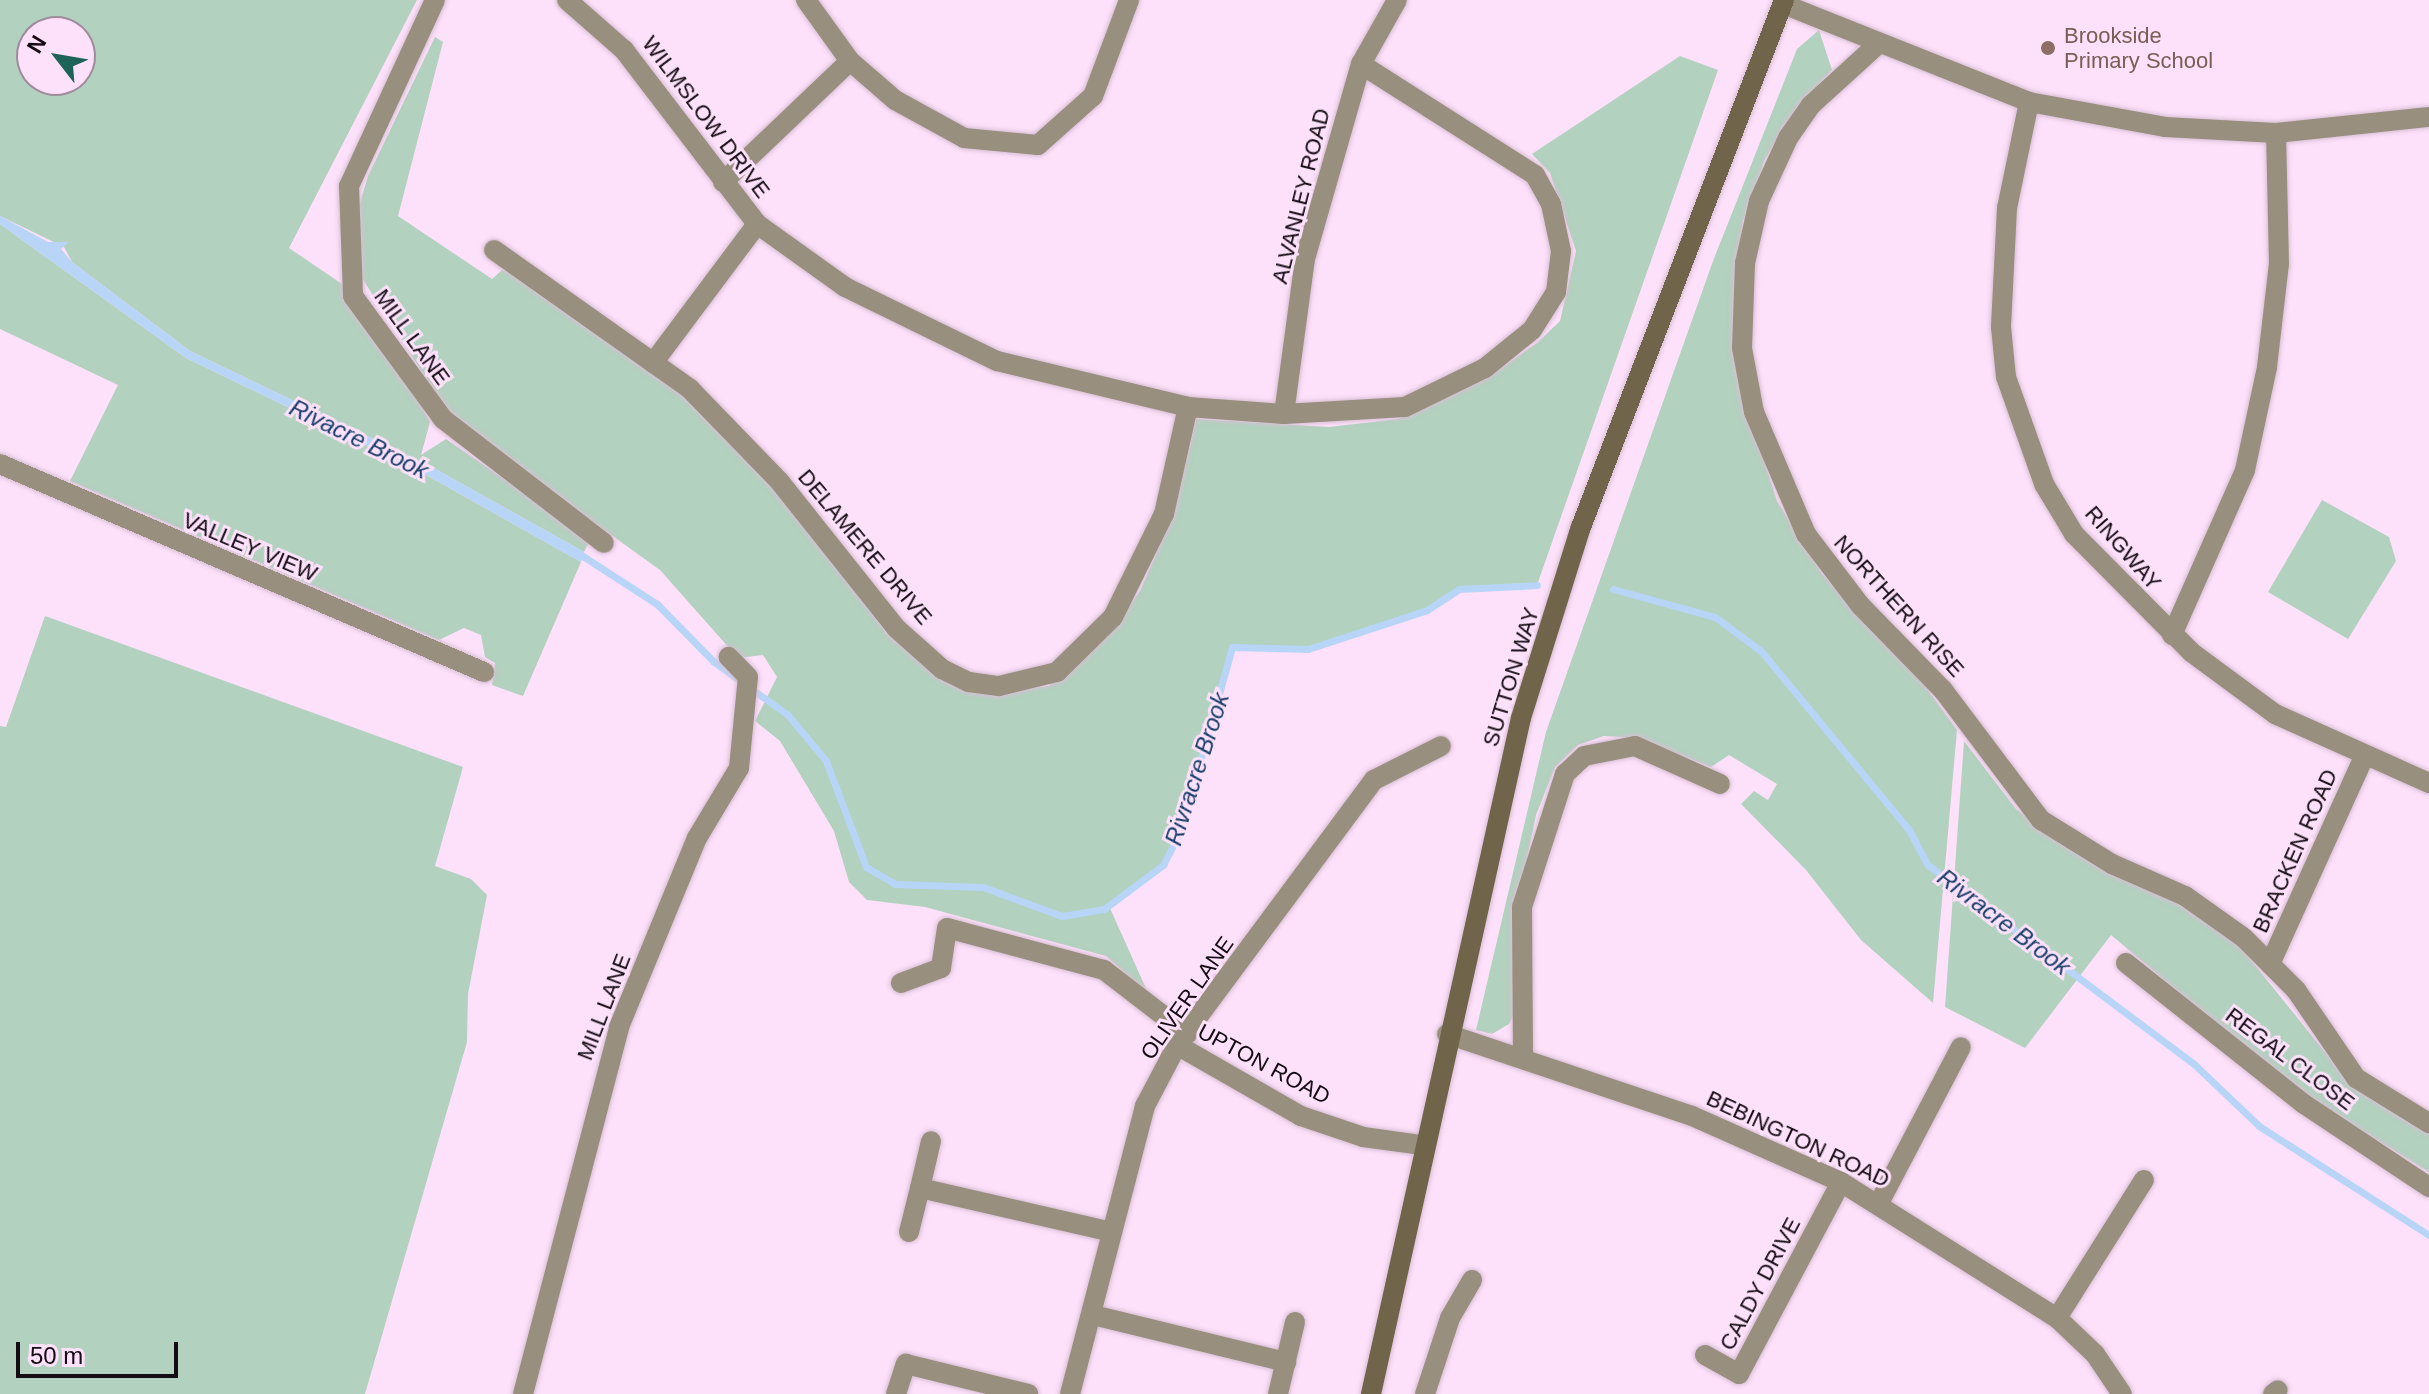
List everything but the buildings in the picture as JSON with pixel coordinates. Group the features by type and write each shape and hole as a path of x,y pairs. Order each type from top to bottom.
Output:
{"main road":[{"name":"SUTTON WAY","path":"1371,1394 1422,1145 1521,718 1581,527 1784,2"}],"street":[{"name":"MILL LANE","path":"435,0 349,186 353,296 443,419 604,543"},
{"name":"WILMSLOW DRIVE","path":"567,0 624,50 757,224 845,287 931,334 1091,388 1188,407 1284,414 1405,407 1485,368 1532,330 1556,292 1561,251 1551,204 1535,175 1361,64"},
{"path":"806,0 850,61 895,100 964,138 1038,145 1093,96 1129,0"},
{"name":"ALVANLEY ROAD","path":"1284,414 1305,259 1361,64 1397,0"},
{"path":"1784,2 1877,45 2029,102 2165,127 2276,133 2429,117"},
{"name":"NORTHERN RISE","path":"1877,45 1811,105 1771,167 1751,226 1742,348 1767,453 1822,560 1943,690 2041,820 2112,864 2185,896 2270,964 2356,1078 2429,1123"},
{"path":"723,182 850,61"},
{"name":"RINGWAY","path":"2029,102 2007,208 2006,377 2027,446 2074,534 2172,635 2275,714 2363,759 2429,783"},
{"path":"2172,635 2245,470 2267,367 2279,264 2276,133"},
{"path":"653,363 757,224"},
{"name":"DELAMERE DRIVE","path":"494,250 690,389 761,461 896,628 942,669 999,686 1057,672 1113,617 1164,514 1188,407"},
{"name":"VALLEY VIEW","path":"0,464 484,672"},
{"name":"MILL LANE","path":"523,1394 619,1027 697,838 739,768 748,677 729,657"},
{"name":"OLIVER LANE","path":"1070,1394 1145,1106 1182,1040 1374,780 1441,746"},
{"path":"1523,1055 1522,907 1565,774 1584,756 1635,746 1720,784"},
{"name":"BRACKEN ROAD","path":"2270,964 2363,759"},
{"name":"UPTON ROAD","path":"901,983 941,968 947,928 1104,970 1182,1040 1301,1116 1363,1137 1422,1145"},
{"name":"REGAL CLOSE","path":"2126,963 2304,1104 2429,1187"},
{"name":"BEBINGTON ROAD","path":"1447,1034 1523,1055 1692,1116 1841,1182 1879,1203 2057,1318 2095,1354 2122,1394"},
{"path":"1879,1203 1961,1047"},
{"path":"909,1232 931,1141"},
{"path":"2057,1318 2144,1180"},
{"name":"CALDY DRIVE","path":"1705,1355 1739,1374 1841,1182"},
{"path":"920,1188 1112,1232"},
{"path":"1425,1394 1450,1318 1472,1280"},
{"path":"1093,1315 1286,1362"},
{"path":"1278,1394 1295,1322"},
{"path":"896,1394 906,1364 1028,1394"}],"green space":[{"path":"0,0 417,0 289,248 342,284 399,365 430,422 421,455 446,439 591,539 584,552 430,466 190,351 72,262 64,247 0,216"},
{"path":"1819,30 1832,70 1796,108 1765,159 1743,221 1734,287 1742,392 1777,501 1822,574 1909,664 1957,730 1933,1003 1861,940 1806,870 1741,804 1754,791 1768,800 1777,784 1729,755 1711,767 1637,738 1604,736 1578,745 1555,767 1536,815 1512,930 1519,1004 1509,1024 1492,1034 1476,1030 1546,732 1713,261 1797,49"},
{"path":"435,37 443,42 398,216 492,279 502,270 514,274 685,397 755,464 889,636 936,673 991,694 1049,686 1109,633 1140,591 1175,511 1196,419 1329,427 1398,419 1484,380 1537,343 1560,321 1576,251 1550,173 1532,154 1680,56 1718,70 1537,585 1459,589 1427,610 1308,649 1232,647 1181,830 1156,875 1109,906 1148,993 1106,956 925,907 867,900 849,882 834,831 780,741 755,721 777,677 763,655 738,658 660,570 454,422 362,278 354,223 368,176"},
{"path":"0,224 186,358 412,467 581,562 523,696 492,685 495,663 485,657 481,635 464,628 439,640 70,481 118,385 0,329"},
{"path":"2322,500 2389,537 2396,561 2348,639 2268,592"},
{"path":"45,616 463,767 435,866 471,879 487,895 468,994 467,1042 365,1394 0,1394 0,726 6,727"},
{"path":"1964,741 2016,809 2065,846 2161,893 2238,944 2353,1087 2429,1133 2429,1172 2293,1088 2111,935 2025,1048 1945,1007"}],"water":[{"name":"Rivacre Brook","path":"0,216 48,242 69,242 61,249 72,262 190,351 430,466 584,552 581,562 412,467 186,358 0,224"}],"waterway":[{"name":"Rivracre Brook","path":"575,551 657,604 714,662 788,715 826,761 866,867 895,884 983,887 1062,916 1104,909 1163,865 1181,830 1232,647 1308,649 1427,610 1459,589 1537,585"},
{"name":"Rivracre Brook","path":"1613,589 1715,617 1761,651 1909,830 1928,865 2194,1064 2259,1126 2429,1235"}],"place":[{"name":"Brookside Primary School","path":"2048,48"}]}
